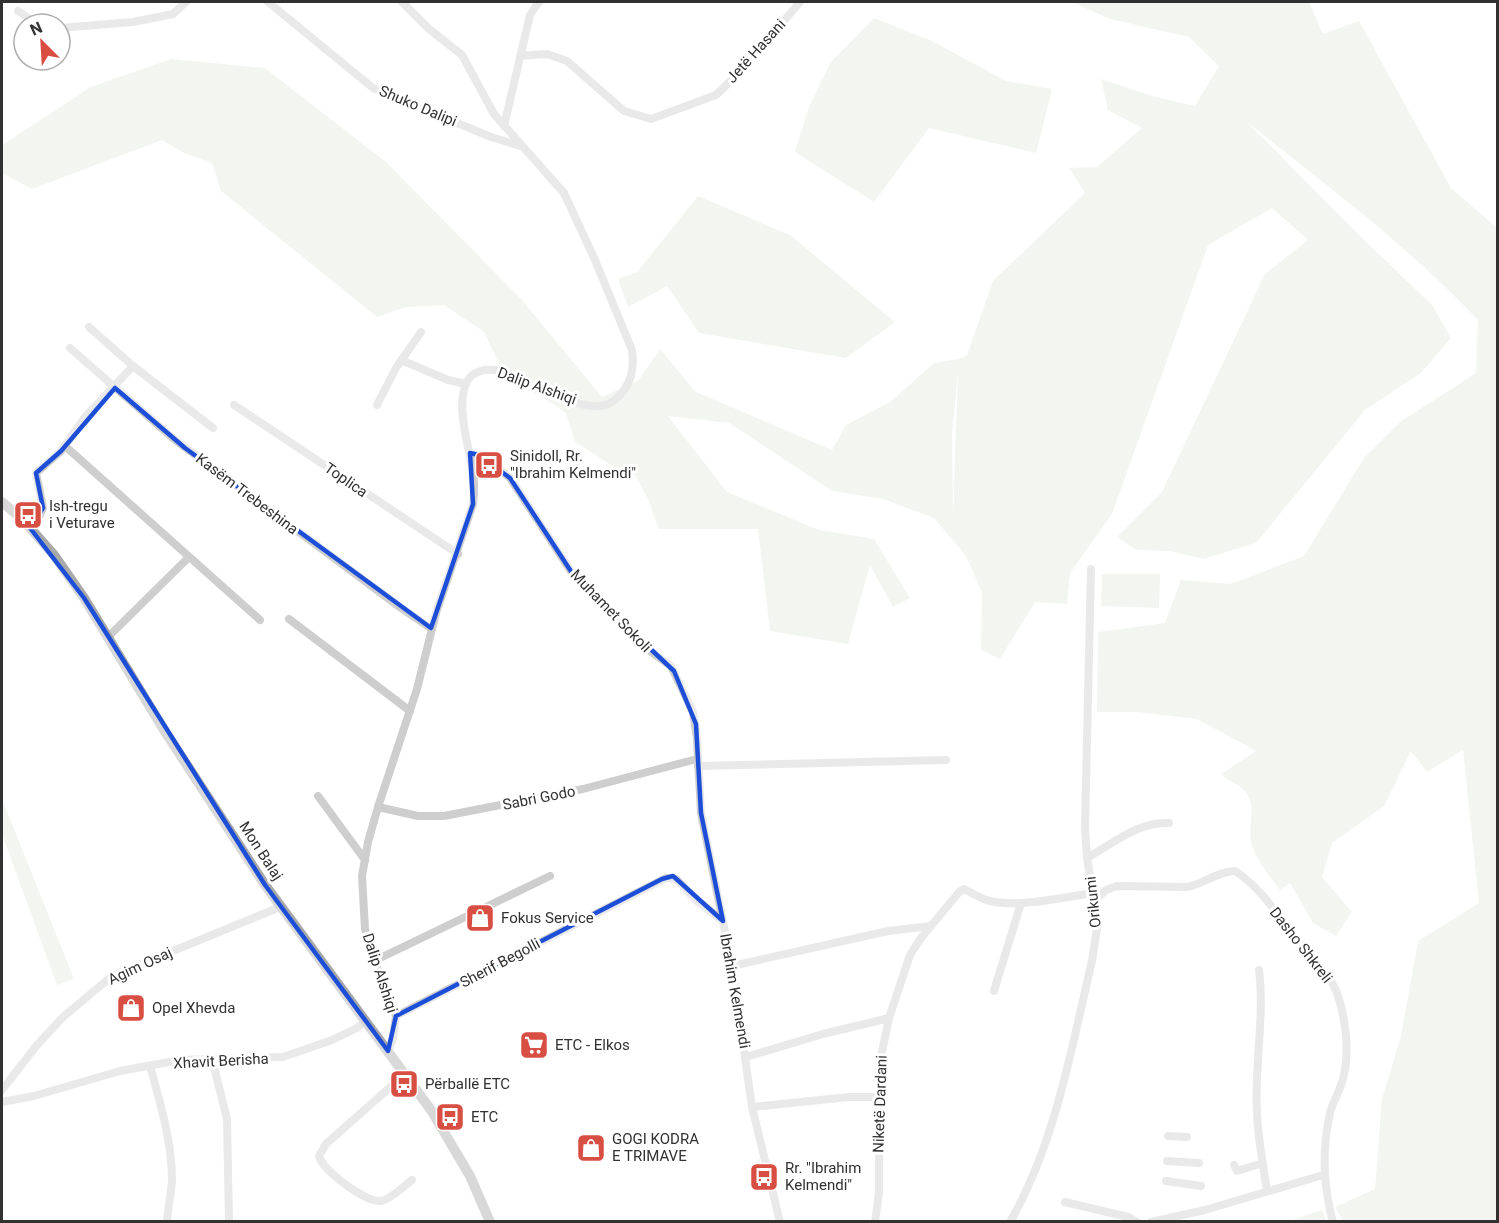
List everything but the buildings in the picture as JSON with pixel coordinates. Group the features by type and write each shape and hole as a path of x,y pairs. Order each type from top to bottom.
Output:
{"main road":[{"name":"Mon Balaj","path":"2,502 54,555 108,637 164,730 280,907 443,1128 482,1201 490,1221"}],"street":[{"path":"72,27 133,22 173,14 186,2"},
{"name":"Shuko Dalipi","path":"268,2 373,88 491,137 522,146"},
{"name":"Dalip Alshiqi","path":"388,1051 393,1038 396,1016 374,961 365,929 362,876 378,807 421,676 432,629 473,504 475,488 462,415 466,384 479,372 486,369 495,370 570,400 602,405 611,402 626,388 634,363 632,350 596,260 564,193 494,114 462,55 429,29 402,2"},
{"path":"504,126 530,15 539,2"},
{"name":"Jetë Hasani","path":"520,56 547,54 567,61 624,111 651,119 716,94 745,67 800,2"},
{"path":"88,327 133,366 213,428"},
{"path":"377,405 401,360 421,332"},
{"name":"Kasëm Trebeshina","path":"70,348 185,448 432,629"},
{"path":"401,360 447,380 466,384"},
{"path":"30,528 37,521 43,508 36,473 65,446 85,417 115,388 133,366"},
{"name":"Toplica","path":"234,405 458,554"},
{"path":"65,446 260,620"},
{"name":"Muhamet Sokoli","path":"470,453 490,460 501,468 521,493 576,579 647,649 671,666 693,712 696,724 698,763"},
{"path":"108,637 189,557"},
{"name":"Orikumi","path":"1010,1221 1039,1164 1049,1136 1092,961 1098,922 1087,858 1085,827 1091,569"},
{"path":"288,619 410,711"},
{"name":"Sabri Godo","path":"378,807 418,816 444,816 583,789 698,763 946,760"},
{"name":"Ibrahim Kelmendi","path":"698,763 701,813 732,966 752,1107 780,1221"},
{"path":"318,796 365,860"},
{"path":"1087,858 1142,826 1157,822 1169,823"},
{"name":"Dasho Shkreli","path":"1095,896 1117,886 1187,887 1235,871 1274,907 1299,942 1324,971 1337,993 1341,1009 1346,1043 1345,1068 1330,1112 1323,1175"},
{"path":"374,961 550,876"},
{"name":"Sherif Begolli","path":"396,1016 666,878 676,879 723,921"},
{"name":"Niketë Dardani","path":"875,1221 879,1192 879,1066 889,1018 910,956 931,926 964,889 992,902 1021,903"},
{"path":"994,992 1021,903 1095,896"},
{"name":"Agim Osaj","path":"2,1090 37,1045 63,1017 112,976 280,907"},
{"path":"732,966 888,931 931,926"},
{"path":"1259,970 1262,1008 1258,1045 1257,1112 1267,1191"},
{"path":"746,1057 823,1034 889,1018"},
{"name":"Xhavit Berisha","path":"2,1102 34,1096 120,1071 180,1060 283,1057 332,1040 357,1028 365,1021"},
{"path":"212,1059 227,1119 229,1221"},
{"path":"150,1066 163,1117 171,1167 172,1181 166,1221"},
{"path":"405,1074 326,1144 319,1156 325,1168 341,1181 377,1201 386,1198 412,1180"},
{"path":"752,1107 849,1097 880,1097"},
{"path":"1168,1136 1187,1137"},
{"path":"1167,1161 1199,1163"},
{"path":"1234,1165 1237,1171 1263,1163"},
{"path":"1151,1221 1205,1210 1323,1175 1333,1221"},
{"path":"1166,1181 1201,1186"},
{"path":"1065,1202 1137,1221"}],"highlighted area":[{"path":"115,388 185,448 431,628 473,504 470,453 479,455 510,478 576,579 674,671 696,724 701,813 723,921 673,876 662,879 396,1016 388,1051 265,885 84,598 30,528 43,508 36,473 61,451"}],"shaded area":[{"path":"1072,2 1309,2 1323,34 1359,21 1451,188 1497,228 1497,1221 1343,1221 1335,1207 1375,1189 1382,1099 1401,1036 1418,941 1479,903 1463,750 1427,772 1411,751 1384,806 1332,843 1322,877 1352,912 1336,936 1313,923 1290,883 1280,890 1255,854 1250,835 1250,799 1242,788 1221,774 1256,751 1197,719 1136,712 1097,712 1098,632 1165,623 1181,580 1231,584 1304,556 1364,458 1400,422 1476,373 1478,320 1395,241 1247,122 1433,306 1451,338 1421,373 1365,410 1256,543 1203,559 1170,551 1136,550 1117,537 1162,492 1265,274 1308,240 1272,208 1208,245 1112,514 1070,573 1067,604 1035,602 1000,659 981,650 982,592 966,556 934,518 883,499 832,491 729,423 668,416 727,492 819,530 874,539 910,598 893,607 870,565 848,644 770,631 758,529 659,529 648,499 636,476 616,468 575,442 566,413 502,370 484,332 444,305 406,307 377,317 221,191 212,163 184,153 162,140 32,189 2,173 2,145 91,87 171,59 265,68 386,162 522,300 602,397 638,381 660,349 696,392 832,450 846,425 890,402 934,363 959,359 967,355 993,281 1085,193 1069,168 1097,167 1142,128 1108,110 1101,79 1152,96 1195,106 1219,66 1189,37 1110,19","holes":["958,372 953,519 952,434"]},
{"path":"874,18 932,41 1006,81 1052,89 1036,153 929,128 874,202 795,152 809,107 831,62"},
{"path":"698,196 790,235 895,322 846,358 699,333 667,286 628,307 618,279 637,272"},
{"path":"1102,574 1160,574 1159,608 1101,606"},
{"path":"2,799 74,979 57,985 2,834"},
{"path":"1322,1210 1326,1221 1289,1221"}],"place":[{"name":"Sinidoll, Rr. \"Ibrahim Kelmendi\"","path":"489,465"},
{"name":"Ish-tregu i Veturave","path":"28,515"},
{"name":"Fokus Service","path":"480,918"},
{"name":"Opel Xhevda","path":"131,1008"},
{"name":"ETC - Elkos","path":"534,1045"},
{"name":"Përballë ETC","path":"404,1084"},
{"name":"ETC","path":"450,1117"},
{"name":"GOGI KODRA E TRIMAVE","path":"591,1148"},
{"name":"Rr. \"Ibrahim Kelmendi\"","path":"764,1177"}]}
